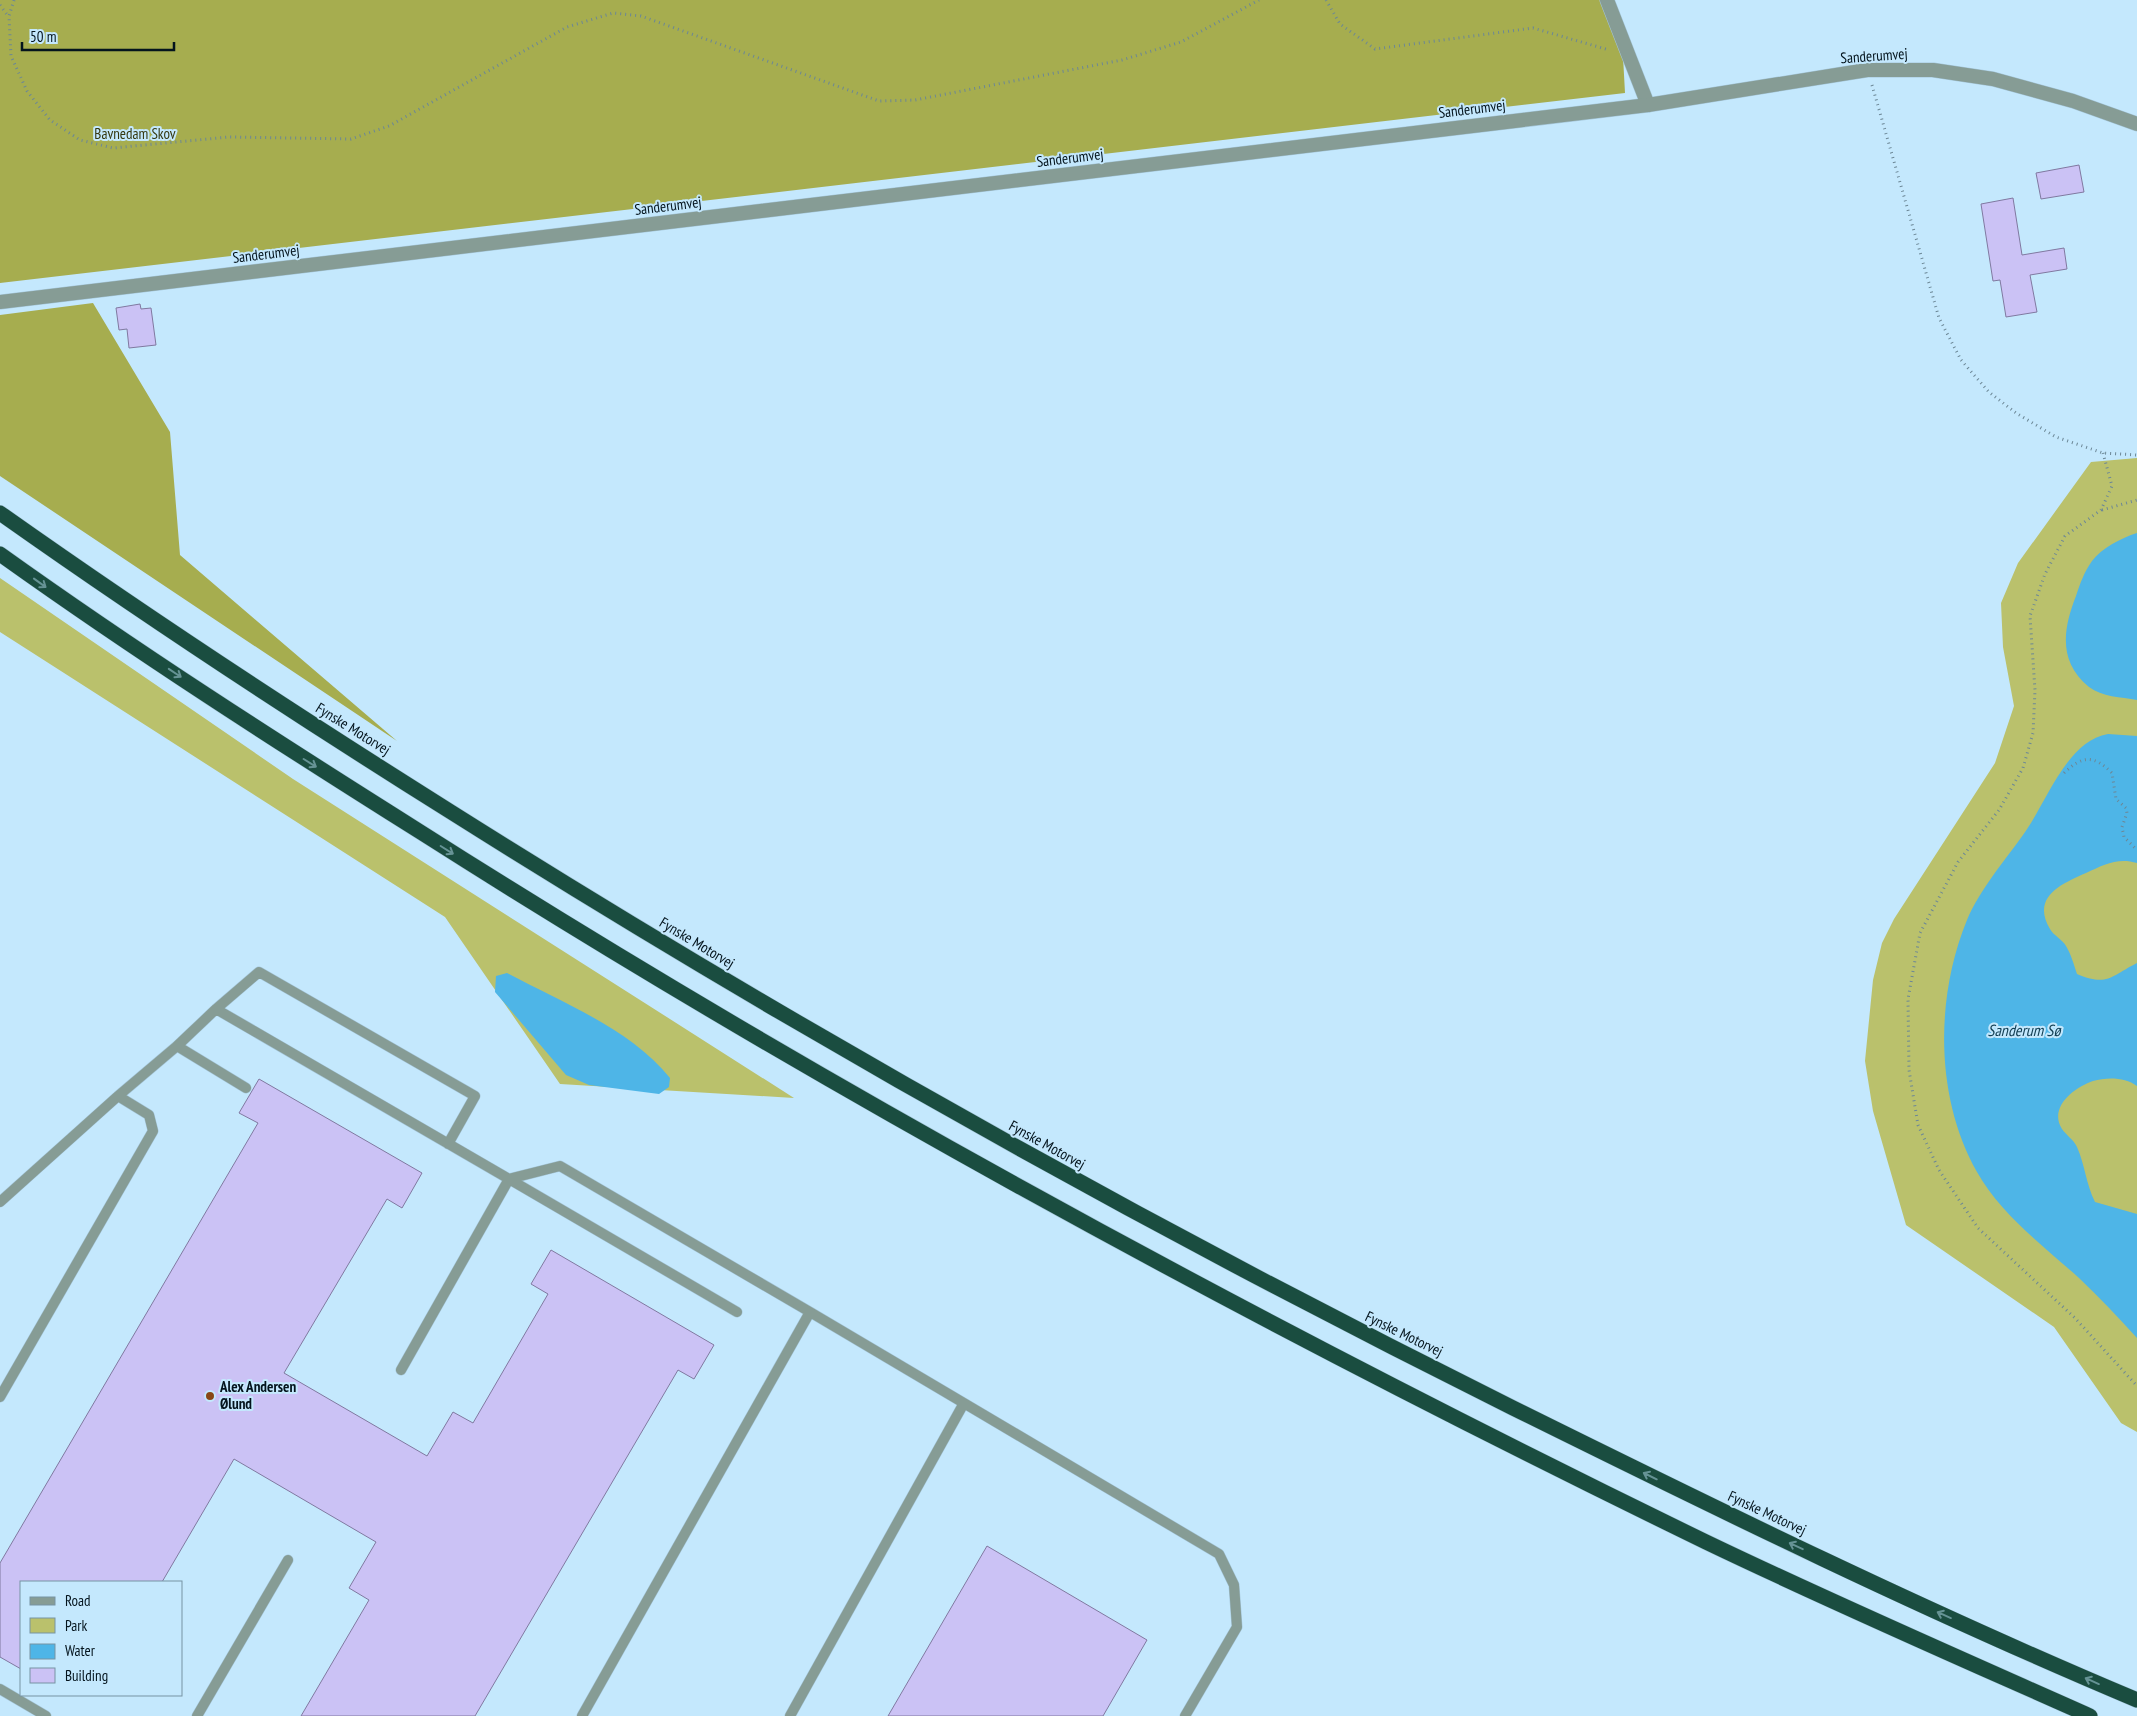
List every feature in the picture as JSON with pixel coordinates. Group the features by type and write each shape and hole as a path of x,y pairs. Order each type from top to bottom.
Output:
{"highway":[{"name":"Fynske Motorvej","path":"0,512 79,569 310,723 534,864 742,991 943,1108 1334,1319 1724,1513 1916,1602 2137,1700"},
{"path":"0,554 292,751 532,903 726,1020 1039,1199 1319,1349 1709,1543 1911,1637 2090,1716"}],"street":[{"path":"1607,0 1648,105"},
{"name":"Sanderumvej","path":"0,302 1648,105 1867,70 1934,70 1992,79 2073,101 2137,124"}],"lane":[{"path":"0,1202 259,972 475,1096 448,1144"},
{"path":"216,1009 737,1312"},
{"path":"177,1046 246,1088"},
{"path":"0,1398 153,1131 148,1115 118,1096"},
{"path":"401,1370 509,1179 560,1166 1219,1554 1234,1584 1237,1627 1185,1716"},
{"path":"582,1716 810,1312"},
{"path":"790,1716 964,1403"},
{"path":"197,1716 288,1560"},
{"path":"0,1689 46,1716"}],"path":[{"path":"14,0 9,16 11,56 27,91 50,120 80,140 114,148 229,137 351,139 389,126 567,27 613,13 641,16 879,101 916,100 1122,60 1181,42 1258,0"},
{"path":"1326,0 1340,24 1374,49 1533,28 1629,55"},
{"path":"0,5 9,16"},
{"path":"1867,70 1939,318 1961,360 1989,392 2016,413 2056,437 2103,453 2137,454"},
{"path":"2101,510 2112,486 2103,453"},
{"path":"2137,500 2101,510 2065,536 2045,574 2030,616 2036,690 2033,733 2022,768 1998,810 1958,862 1920,933 1908,999 1909,1070 1918,1125 1940,1170 1978,1228 2075,1318 2137,1386"},
{"path":"2064,773 2077,761 2084,758 2096,761 2112,773 2116,799 2126,808 2127,813 2122,827 2124,837 2137,850"}],"green space":[{"name":"Bavnedam Skov","path":"0,0 1605,0 1622,38 1625,93 0,283"},
{"path":"93,303 170,432 180,555 397,741 0,476 0,315"},
{"path":"2137,458 2137,1432 2121,1423 2054,1327 1906,1225 1873,1111 1865,1061 1873,980 1882,943 1894,919 1995,763 2014,706 2003,647 2001,603 2018,563 2091,462"},
{"path":"0,578 293,779 794,1098 560,1084 445,917 0,632"}],"water":[{"path":"2137,533 2137,700 2106,695 2089,687 2072,667 2068,656 2066,633 2072,608 2089,565 2106,548"},
{"name":"Sanderum Sø","path":"2108,734 2137,736 2137,863 2117,861 2076,877 2052,893 2046,900 2044,908 2045,918 2050,929 2066,946 2077,974 2087,978 2103,980 2115,976 2137,963 2137,1086 2127,1081 2116,1079 2093,1081 2072,1093 2061,1106 2058,1113 2062,1129 2077,1147 2095,1202 2137,1214 2137,1338 2086,1285 2011,1216 1987,1188 1963,1143 1953,1112 1944,1048 1945,1014 1949,982 1957,950 1972,909 1985,887 2032,822 2058,776 2069,761 2080,748 2093,739"},
{"path":"507,973 594,1018 636,1045 670,1078 669,1087 659,1094 589,1085 566,1075 495,992 496,976"}],"building":[{"path":"2079,165 2084,192 2041,199 2036,173"},
{"path":"2013,198 2022,255 2064,248 2067,269 2030,275 2037,312 2006,317 2000,280 1993,281 1981,204"},
{"path":"140,304 141,309 151,308 156,345 129,348 127,329 119,330 116,308"},
{"name":"Alex Andersen Ølund","path":"259,1079 422,1173 402,1208 387,1199 284,1373 427,1456 453,1412 473,1423 548,1294 531,1284 551,1250 714,1345 694,1379 678,1370 475,1716 301,1716 369,1600 349,1588 376,1542 234,1459 163,1581 20,1581 20,1668 0,1657 0,1563 258,1123 239,1113"},
{"path":"987,1546 1147,1640 1103,1716 888,1716"}],"place":[{"name":"Alex Andersen Ølund","path":"210,1396"}]}
